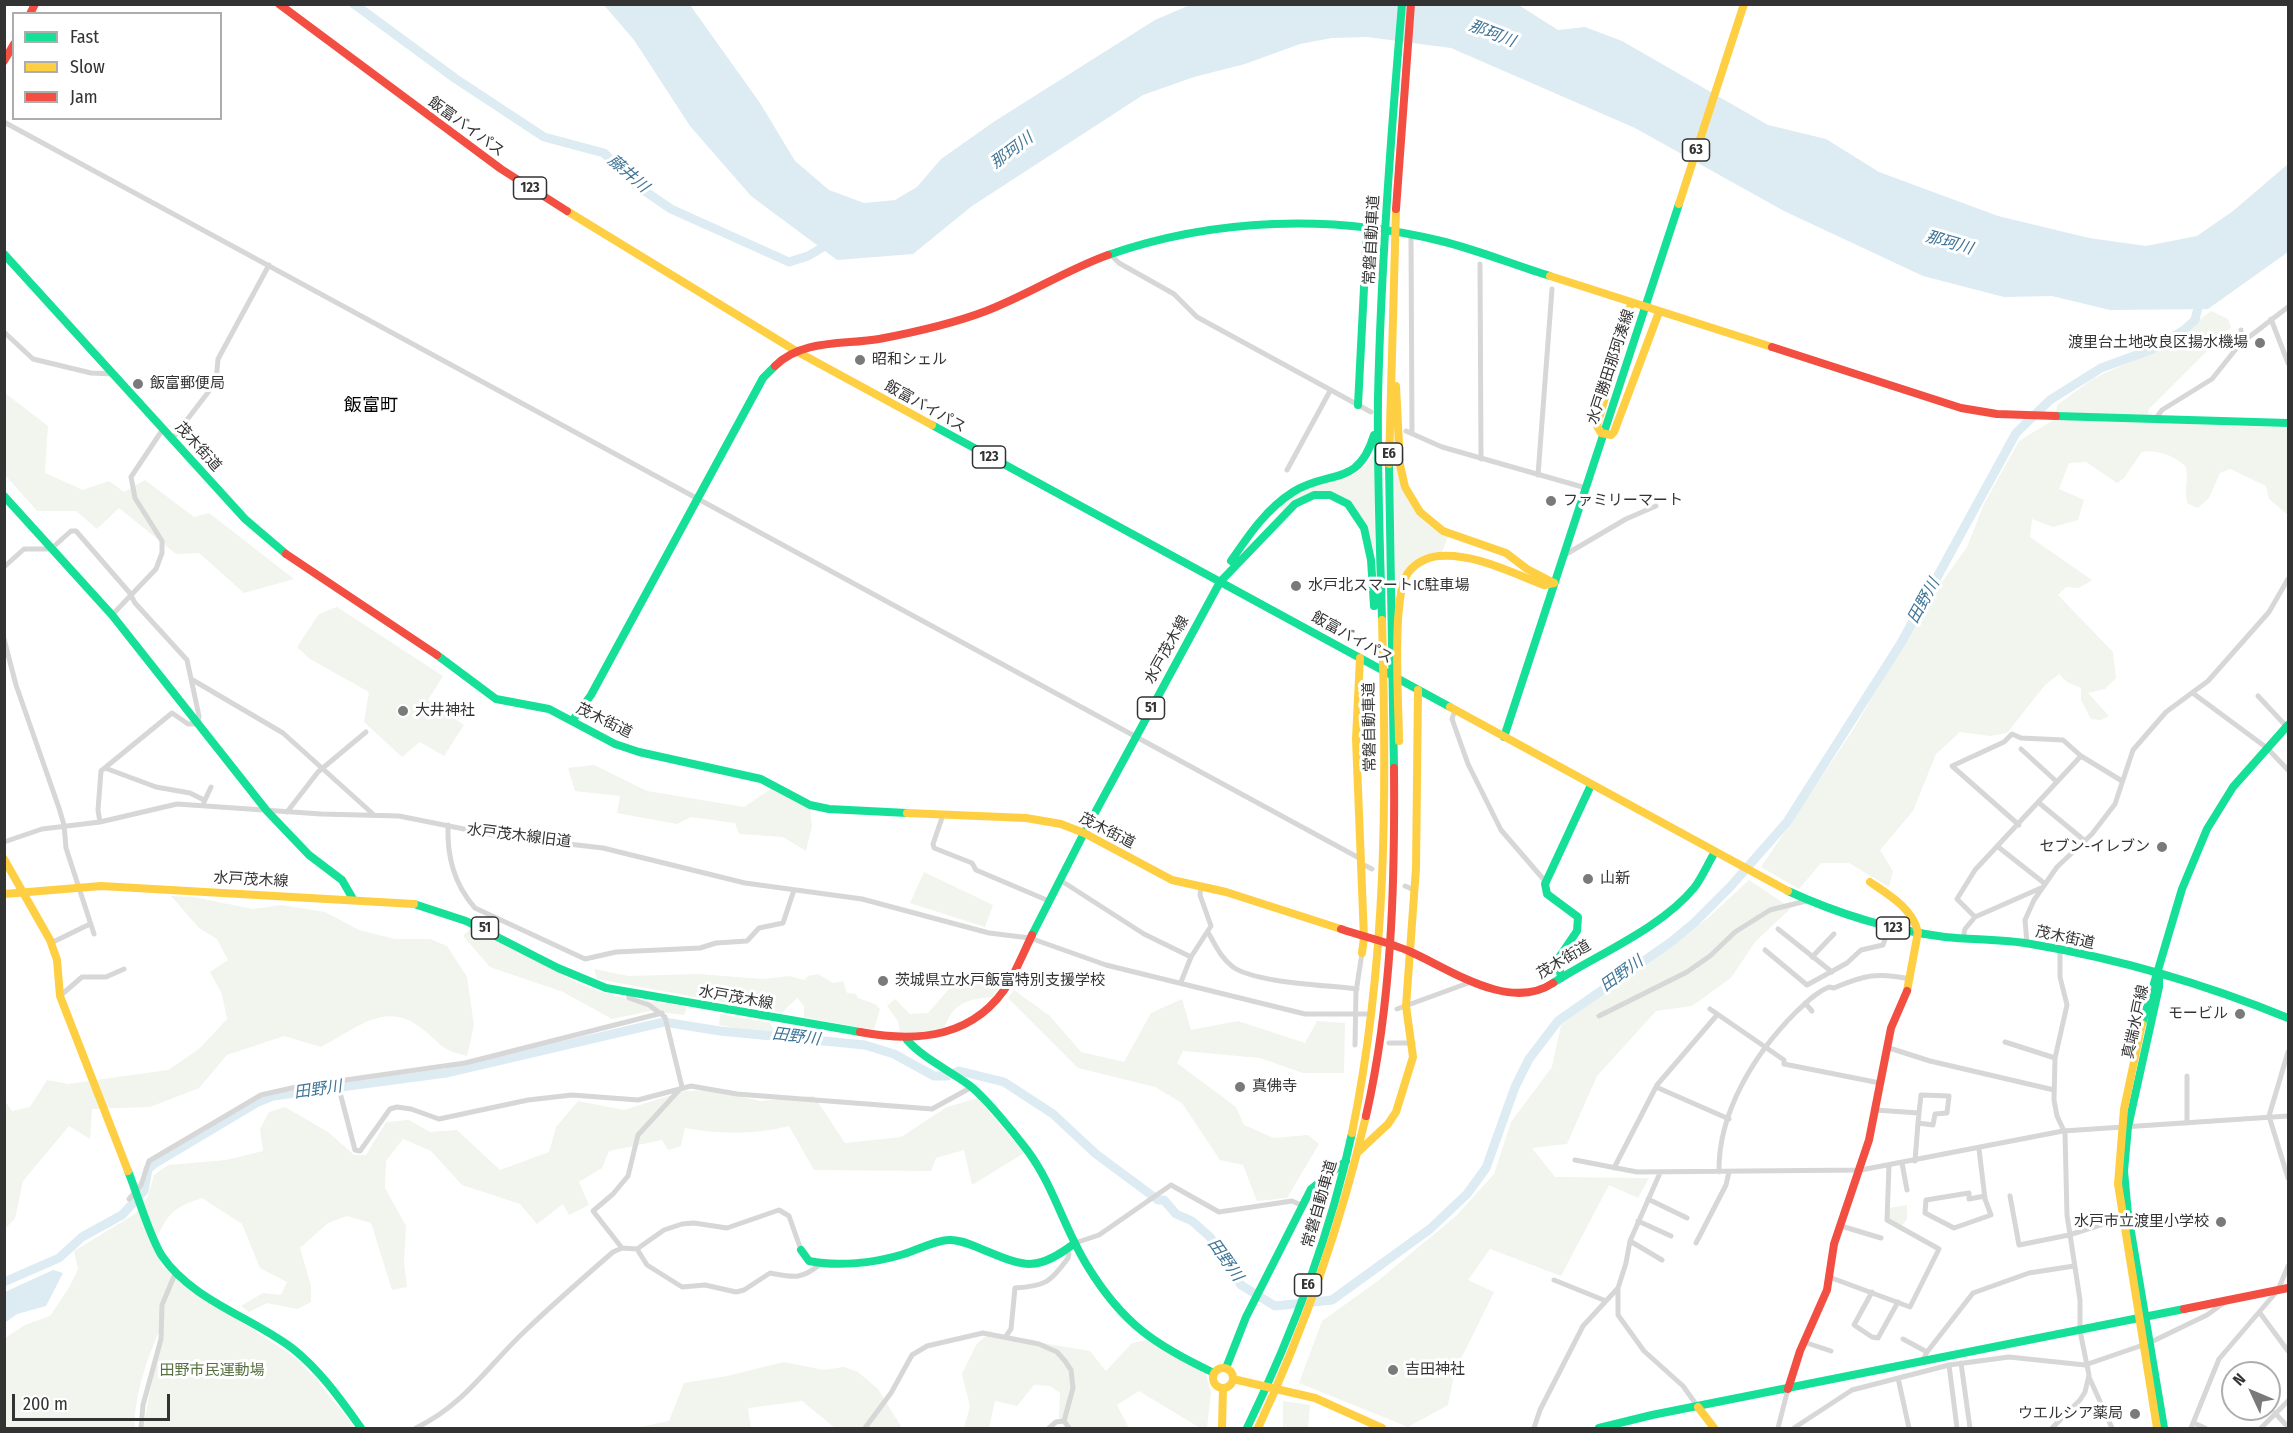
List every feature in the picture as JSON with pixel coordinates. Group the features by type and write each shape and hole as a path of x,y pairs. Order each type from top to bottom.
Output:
{"main road":[{"name":"飯富バイパス","path":"279,4 501,169 650,264 796,351 1715,852"},
{"name":"常磐自動車道","path":"1247,1428 1291,1333 1317,1261 1353,1135 1368,1055 1380,950 1384,830 1378,453 1384,240 1402,4"},
{"name":"常磐自動車道","path":"1258,1428 1299,1336 1327,1264 1362,1137 1377,1056 1389,952 1394,833 1389,452 1394,241 1411,4"},
{"name":"水戸勝田那珂湊線","path":"1504,737 1744,4"},
{"path":"4,61 12,47"},
{"path":"572,721 591,694 763,378 783,358 796,351 820,345 889,337 944,325 988,310 1110,254 1181,234 1232,226 1300,223 1367,229 1441,241 1480,252 1631,304 1961,408 1997,414 2289,423"},
{"path":"1358,405 1362,290 1367,229"},
{"name":"茂木街道","path":"4,254 245,519 286,555 434,653 490,696 505,702 549,709 626,748 761,778 819,807 1042,820 1084,833 1172,880 1226,892 1409,951 1471,982 1504,992 1529,993 1546,988 1647,929 1694,888 1715,852 1808,901 1856,919 1889,928 1963,938 2026,943 2060,950 2158,973 2247,1000 2289,1018"},
{"path":"1394,257 1399,447 1402,476 1409,496 1426,519 1443,531 1506,553 1527,569 1554,583"},
{"path":"1220,582 1223,573 1254,526 1275,506 1298,489 1356,470 1369,453 1374,435 1378,307 1384,262"},
{"path":"1631,304 1597,426 1604,434 1611,435 1614,432 1659,312"},
{"path":"1220,582 1290,508 1306,497 1331,495 1350,506 1359,518 1367,543 1380,661"},
{"path":"4,496 112,615 198,724 301,848 349,886 353,899"},
{"path":"1247,552 1235,576 1237,585 1251,598"},
{"path":"1390,921 1397,874 1401,587 1408,572 1423,559 1448,555 1544,585 1554,583"},
{"name":"水戸茂木線","path":"4,894 79,887 402,902 449,912 487,929 570,975 628,993 907,1040 949,1032 988,1009 1009,982 1135,736 1220,582"},
{"path":"1360,658 1356,739 1362,861 1364,938 1362,953"},
{"path":"1226,1368 1249,1311 1311,1189 1379,1133 1396,1112 1412,1066 1413,1043 1406,1006 1414,890 1419,737 1418,690"},
{"name":"真端水戸線","path":"2142,1318 2122,1218 2117,1170 2125,1127 2159,987 2158,973 2186,879 2204,834 2236,782 2288,726"},
{"path":"1561,978 1557,972 1558,959 1577,930 1579,921 1574,913 1547,894 1545,881 1591,785"},
{"path":"4,859 51,943 57,960 60,996 161,1255 175,1274 293,1349 335,1392 361,1428"},
{"path":"1788,1389 1804,1342 1823,1302 1834,1244 1861,1170 1886,1047 1910,979 1918,932 1913,918 1870,882"},
{"path":"907,1040 916,1050 947,1068 972,1087 1027,1150 1053,1192 1075,1243 1101,1287 1143,1333 1166,1350 1214,1373"},
{"name":"真端水戸線","path":"2125,1127 2125,1188 2157,1428"},
{"path":"801,1250 809,1261 819,1265 891,1258 948,1240 966,1243 1024,1265 1046,1262 1075,1243"},
{"path":"1599,1428 2289,1288"},
{"name":"真端水戸線","path":"2146,1343 2164,1428"},
{"path":"1214,1373 1218,1369 1226,1368 1232,1373 1231,1384 1223,1388"},
{"path":"1214,1373 1215,1384 1223,1388"},
{"path":"1233,1379 1315,1398 1382,1428"},
{"path":"1222,1428 1223,1388"},
{"path":"1698,1407 1714,1428"}],"street":[{"path":"4,122 1135,736 1362,861 1372,869"},
{"path":"1410,236 1412,435"},
{"path":"1110,254 1119,263 1174,294 1197,317 1371,412"},
{"path":"1480,264 1481,459"},
{"path":"173,438 216,382 218,359 269,265"},
{"path":"1538,475 1551,289"},
{"path":"2156,418 2162,410 2212,379 2240,344 2289,306"},
{"path":"2271,319 2289,363"},
{"path":"2240,344 2241,330"},
{"path":"4,332 33,359 91,373 113,374"},
{"path":"1287,470 1330,391"},
{"path":"112,615 131,598 156,569 162,553 162,541 135,498 131,477 164,429"},
{"path":"1406,431 1481,459 1586,488"},
{"path":"1563,556 1626,519 1656,506"},
{"path":"4,567 24,549 51,549 71,531 76,531 131,598 187,660 198,724 188,724 172,713 101,771 100,822"},
{"path":"2026,943 2025,920 2042,885 2065,857 2085,841 2115,804 2129,758 2143,738 2166,712 2194,694 2269,612 2289,579"},
{"path":"4,639 16,685 64,825 66,848 94,934"},
{"path":"191,679 283,733 373,814"},
{"path":"2194,694 2266,748 2289,770"},
{"path":"2258,696 2288,726"},
{"path":"1455,710 1452,719 1468,764 1501,830 1545,881"},
{"path":"287,812 322,769 366,732"},
{"path":"2019,825 1952,766 2004,742 2012,735 2021,738 2063,740 2081,756 2122,781"},
{"path":"2020,748 2057,782"},
{"path":"1975,918 1957,899 1976,870 2081,756"},
{"path":"105,768 156,787 190,793 204,802 211,787"},
{"name":"水戸茂木線旧道","path":"4,842 27,832 64,825 100,822 170,805 204,802 269,811 399,816 499,836 603,848 725,880 862,899 989,933 1030,938 1106,964 1305,1014 1366,1014"},
{"path":"2037,802 2085,841"},
{"path":"944,814 933,844 934,848 972,863 976,870 1050,901"},
{"path":"448,825 447,850 450,862 463,894 475,908 585,959 616,952 688,949 747,941 759,928 783,923 794,890"},
{"path":"1997,846 2042,885"},
{"path":"1060,880 1144,934 1191,957"},
{"path":"1963,938 1965,928 1975,918 2042,885"},
{"path":"1405,886 1414,890"},
{"path":"1181,982 1191,957 1209,934 1211,920 1200,895 1201,887"},
{"path":"1599,1016 1687,972 1710,956 1735,932 1770,910 1808,901"},
{"path":"51,943 90,924"},
{"path":"1765,950 1807,985 1832,972 1861,950 1883,945 1889,928"},
{"path":"1778,929 1832,972"},
{"path":"1209,934 1222,957 1234,968 1256,978 1357,989"},
{"path":"1812,957 1834,934"},
{"path":"2060,950 2060,977 2067,1005 2055,1058 2055,1107 2063,1131 2069,1235 2080,1299 2080,1331 2085,1365 2112,1428"},
{"path":"1355,1045 1355,1015 1362,953"},
{"path":"60,996 82,977 106,977 124,969"},
{"path":"1719,1172 1721,1144 1743,1081 1767,1046 1805,1003 1823,990 1834,988 1856,978 1883,973 1910,979"},
{"path":"1397,1009 1471,982"},
{"path":"628,993 629,998 665,1018 682,1087"},
{"path":"1805,1003 1812,1011"},
{"path":"1710,1009 1767,1046 1784,1060 1784,1064 1880,1083"},
{"path":"1614,1168 1656,1087 1717,1015"},
{"path":"129,1199 141,1185 149,1161 261,1095 338,1085 465,1063 665,1018"},
{"path":"2005,1042 2055,1058"},
{"path":"1389,1043 1413,1043"},
{"path":"1886,1047 2054,1090"},
{"path":"2289,1052 2269,1116 2289,1178"},
{"path":"2187,1077 2187,1123"},
{"path":"338,1085 355,1150 360,1151 390,1109 397,1107 439,1119 528,1100 572,1095 638,1100 682,1087 707,1087 737,1094 932,1109 972,1087"},
{"path":"622,1248 593,1211 613,1194 628,1176 638,1135 682,1087"},
{"path":"1656,1087 1729,1119"},
{"path":"1915,1161 1918,1124 1919,1113 1921,1095 1949,1096 1947,1113 1935,1114 1933,1125 1918,1124"},
{"path":"1875,1110 1919,1113"},
{"path":"1575,1160 1614,1168 1660,1173 1861,1170 2063,1131 2289,1116"},
{"path":"1979,1149 1985,1196 1991,1215 1954,1228 1925,1213 1926,1200 1969,1193 1969,1199 1985,1196"},
{"path":"1902,1163 1907,1190"},
{"path":"1829,1277 1910,1307 1939,1249 1887,1220 1889,1166"},
{"path":"1696,1243 1726,1185 1729,1172"},
{"path":"1660,1173 1630,1241 1618,1288 1618,1316 1651,1359 1683,1386 1698,1407"},
{"path":"1075,1243 1099,1235 1171,1185 1219,1212 1292,1201 1303,1206"},
{"path":"2010,1196 2019,1245 2069,1235 2122,1218"},
{"path":"1648,1199 1687,1218"},
{"path":"416,1428 428,1423 478,1383 524,1332 607,1258 622,1248 637,1249 664,1230 682,1224 694,1222 727,1228 779,1210 789,1216 801,1250"},
{"path":"1638,1221 1671,1236"},
{"path":"1840,1226 1881,1238"},
{"path":"1630,1241 1662,1260"},
{"path":"637,1249 647,1265 682,1287 705,1286 736,1292 744,1290 770,1274 799,1277 807,1275 819,1265"},
{"path":"1006,1336 1012,1320 1015,1288 1041,1286 1048,1282 1068,1258 1069,1254 1065,1250"},
{"path":"1922,1362 1927,1352 1972,1293 2029,1273 2074,1266"},
{"path":"2205,1428 2193,1426 2218,1359 2278,1290 2289,1266"},
{"path":"141,1428 143,1405 161,1339 162,1305 175,1274"},
{"path":"1554,1280 1606,1301"},
{"path":"1534,1428 1540,1410 1583,1326 1618,1288"},
{"path":"1872,1292 1854,1325 1872,1337 1878,1338 1898,1302"},
{"path":"1794,1428 1852,1390 1948,1365 2009,1358 2085,1365 2146,1343 2207,1315 2227,1301"},
{"path":"2260,1313 2289,1351"},
{"path":"865,1428 891,1393 908,1360 922,1348 983,1333 1006,1336 1017,1341 1049,1348 1065,1361 1071,1370 1073,1388 1065,1421 1069,1428"},
{"path":"1903,1339 1927,1352"},
{"path":"1804,1342 1831,1351"},
{"path":"1961,1364 1970,1428"},
{"path":"1948,1365 1956,1428"},
{"path":"2052,1428 2080,1400 2085,1392 2089,1376"},
{"path":"1898,1378 1909,1428"},
{"path":"1778,1428 1788,1389"},
{"path":"1049,1428 1056,1422 1065,1421"}],"green space":[{"path":"2211,311 2228,319 2231,327 2149,409 2146,422 2288,428 2288,515 2269,499 2266,486 2230,469 2220,473 2209,498 2198,508 2188,504 2186,467 2166,454 2142,452 2124,478 2117,483 2086,462 2069,463 2059,489 2084,500 2078,520 2053,527 2032,519 2030,537 2092,580 2079,588 2066,587 2058,595 2113,652 2116,678 2105,689 2088,693 2109,716 2101,720 2091,719 2081,700 2081,688 2067,682 2059,674 2045,685 2007,733 1990,736 1960,732 1936,754 1913,811 1880,850 1893,871 1889,887 1849,863 1821,863 1799,889 1761,867 1853,730 1930,599 1967,547 1984,504 2019,441 2055,419 2057,405 2094,378 2162,348"},
{"path":"5,393 48,426 45,473 83,490 109,481 124,492 145,480 194,517 209,513 294,579 244,593 199,553 176,554 119,508 97,529 76,511 37,511 5,475"},
{"path":"1393,415 1403,486 1448,537 1442,552 1427,554 1396,594"},
{"path":"1374,453 1375,552 1370,537 1334,493 1285,511 1279,507 1297,492 1308,487 1349,477 1358,472"},
{"path":"337,607 443,676 428,700 464,725 444,756 420,742 402,757 364,722 369,692 310,659 297,647 319,614"},
{"path":"594,765 647,791 744,807 774,787 810,809 812,826 806,851 783,837 739,834 735,823 691,817 677,824 617,813 620,796 575,791 568,768"},
{"path":"924,872 993,905 985,927 910,903"},
{"path":"1749,880 1791,908 1755,942 1731,978 1692,1006 1656,1011 1597,1076 1567,1144 1532,1148 1555,1177 1649,1178 1638,1198 1609,1185 1561,1276 1490,1249 1468,1280 1494,1292 1455,1371 1448,1405 1408,1427 1299,1383 1322,1321 1379,1280 1457,1215 1494,1174 1511,1122 1552,1067 1561,1025 1708,918"},
{"path":"171,896 194,897 253,909 281,905 325,912 359,930 395,939 430,939 447,946 467,977 474,1025 467,1056 445,1048 421,1028 408,1020 396,1017 371,1020 321,1047 284,1036 227,1055 199,1088 150,1107 92,1109 90,1139 69,1126 23,1181 15,1218 5,1229 4,1100 12,1111 30,1107 47,1080 68,1084 168,1070 199,1049 227,1019 222,994 210,972 228,960 217,939 199,928"},
{"path":"471,928 505,943 587,987 625,998 687,1007 684,1015 650,1011 612,1019 563,992 490,967 463,936"},
{"path":"594,969 628,976 698,974 763,979 790,976 804,980 808,976 818,974 833,983 843,981 847,993 856,994 858,998 875,1004 880,1009 874,1030 804,1017 804,1006 797,998 782,1013 597,979"},
{"path":"993,978 1002,984 992,997 968,1001 956,1008 947,1020 944,1029 926,1033 900,1033 898,1021 887,1006 895,999 910,1014 928,1013 949,989"},
{"path":"1014,990 1050,1016 1081,1052 1124,1062 1151,1013 1182,999 1191,1030 1238,1021 1305,1043 1317,1021 1345,1023 1344,1073 1303,1073 1260,1058 1183,1051 1177,1063 1236,1107 1244,1125 1274,1138 1308,1135 1319,1144 1287,1198 1257,1201 1243,1165 1220,1160 1182,1103 1155,1087 1078,1068 1008,998"},
{"path":"720,1014 770,1023 777,1035 719,1025"},
{"name":"田野市民運動場","path":"711,1090 760,1101 814,1096 845,1143 901,1137 947,1107 978,1098 1024,1153 972,1185 964,1150 936,1158 931,1171 814,1170 789,1126 737,1133 685,1128 681,1146 668,1150 662,1140 609,1151 602,1168 579,1182 589,1205 569,1215 563,1204 537,1224 520,1204 462,1185 431,1151 403,1139 386,1161 385,1188 406,1226 404,1263 407,1287 392,1290 371,1223 347,1216 328,1223 300,1248 311,1286 311,1302 297,1309 267,1303 249,1312 241,1306 263,1293 281,1295 287,1282 260,1268 242,1224 202,1198 171,1214 153,1245 162,1266 181,1283 293,1356 316,1379 355,1428 143,1428 163,1324 152,1347 143,1375 135,1428 5,1428 5,1338 25,1325 50,1316 70,1286 78,1269 74,1251 135,1214 148,1196 154,1175 168,1165 226,1160 263,1151 260,1129 269,1112 285,1107 328,1132 354,1155 366,1155 386,1122 409,1120 430,1132 457,1130 500,1170 549,1152 556,1127 578,1101 624,1110 684,1091"},
{"path":"1907,1205 1907,1219 1902,1226 1889,1219 1889,1208"},
{"path":"988,1334 1090,1351 1106,1371 1132,1343 1147,1340 1206,1374 1211,1392 1207,1428 1200,1428 1139,1391 1117,1405 1129,1428 1071,1428 1068,1422 1059,1419 1060,1393 1050,1386 1034,1385 1017,1406 995,1401 989,1428 964,1428 970,1406 962,1374 976,1345"},
{"path":"784,1362 824,1370 844,1367 858,1372 878,1389 902,1428 835,1428 802,1401 748,1408 751,1428 636,1428 669,1421 684,1383 727,1376"},
{"path":"1283,1401 1310,1405 1308,1428 1283,1428"}],"water":[{"name":"那珂川","path":"1517,4 1558,30 1585,27 1622,41 1768,125 1826,139 1879,172 1998,216 2089,238 2146,246 2197,236 2233,211 2288,164 2288,252 2208,309 2110,310 2052,296 2004,297 1923,276 1784,211 1635,128 1451,48 1367,37 1332,38 1300,44 1245,64 1194,77 1143,95 972,206 913,254 837,260 751,196 690,126 634,40 604,5 690,5 760,103 795,161 829,190 864,203 895,200 917,187 941,159 995,121 1155,20 1190,5"},
{"path":"53,1270 63,1273 46,1306 17,1314 6,1322 5,1292"}],"waterway":[{"name":"藤井川","path":"354,4 456,79 544,137 604,153 636,185 671,209 789,262 808,256 830,243"},
{"name":"田野川","path":"4,1282 59,1258 82,1237 122,1215 144,1191 148,1169 154,1164 258,1102 273,1096 446,1073 664,1022 720,1031 865,1045 894,1054 934,1076 947,1076 959,1071 1004,1082 1053,1114 1096,1154 1158,1200 1164,1200 1176,1214 1192,1221 1210,1237 1241,1285 1275,1306 1332,1300 1430,1229 1467,1194 1486,1168 1515,1087 1529,1059 1558,1021 1671,942 1694,923 1730,887 1787,822 1901,643 2016,433 2050,400 2101,368 2153,349 2184,330 2195,320 2200,299"}],"traffic: fast":[{"path":"1382,620 1378,454 1379,349 1387,201 1402,4"},
{"path":"1504,737 1679,204"},
{"path":"1108,255 1189,233 1273,224 1316,224 1400,232 1441,241 1550,276"},
{"path":"1358,405 1367,229"},
{"path":"4,254 245,519 286,554"},
{"path":"572,721 591,695 763,378 775,366"},
{"path":"2056,416 2288,423"},
{"path":"932,425 1450,707"},
{"path":"1231,561 1274,506 1306,485 1351,470 1360,463 1374,435"},
{"path":"1389,464 1394,768"},
{"path":"1220,582 1295,504 1314,495 1330,495 1348,504 1364,528 1371,560 1374,606"},
{"path":"4,496 112,615 267,811 309,855 342,880 353,899"},
{"path":"1032,935 1084,833 1220,582"},
{"path":"437,655 496,699 549,709 615,744 639,752 761,779 810,805 829,809 907,813"},
{"path":"2142,1024 2182,889 2207,829 2233,787 2288,725"},
{"path":"1561,978 1558,959 1577,931 1578,917 1547,894 1545,884 1591,785"},
{"path":"1553,983 1628,940 1664,916 1694,888 1715,852"},
{"path":"1788,891 1845,914 1904,930 1945,937 2031,944 2130,965 2225,994 2288,1018"},
{"path":"414,904 466,921 558,968 606,988 860,1032"},
{"path":"2159,975 2159,987 2128,1127 2124,1171 2128,1214 2164,1428"},
{"path":"907,1040 921,1053 976,1091 1021,1143 1045,1178 1088,1267 1114,1304 1157,1342 1214,1373"},
{"path":"1247,1428 1280,1356 1308,1284 1333,1209 1352,1133"},
{"path":"1226,1368 1246,1317 1311,1189 1346,1161"},
{"path":"128,1171 157,1248 175,1271 189,1285 292,1348 321,1376 361,1428"},
{"path":"801,1250 809,1261 832,1264 856,1263 893,1257 937,1242 952,1240 967,1243 1018,1263 1028,1264 1049,1259 1075,1243"},
{"path":"1599,1428 1652,1415 2184,1309"}],"traffic: slow":[{"path":"1679,204 1744,4"},
{"path":"1389,464 1396,209"},
{"path":"567,211 796,351 932,425"},
{"path":"1550,276 1772,347"},
{"path":"1631,304 1597,426 1601,433 1611,435 1614,432 1659,312"},
{"path":"1396,386 1400,465 1405,487 1420,512 1443,531 1506,553 1527,569 1554,583"},
{"path":"1399,741 1397,679 1399,604 1403,585 1411,569 1430,558 1452,556 1493,565 1544,585 1554,583"},
{"path":"1352,1133 1364,1069 1372,1005 1382,878 1384,814 1382,620"},
{"path":"1360,658 1356,739 1364,938 1362,953"},
{"path":"1358,1152 1388,1124 1396,1112 1413,1057 1406,1006 1416,868 1418,690"},
{"path":"1450,707 1788,891"},
{"path":"907,813 1026,818 1061,824 1084,833 1172,880 1226,892 1341,929"},
{"path":"4,859 50,940 57,960 60,996 128,1171"},
{"path":"1870,882 1892,897 1915,923 1918,932 1907,991"},
{"path":"4,894 101,886 414,904"},
{"path":"2142,1024 2124,1109 2118,1184 2157,1428"},
{"path":"1258,1428 1291,1352 1320,1275 1345,1196 1366,1116"},
{"path":"1223,1368 1230,1371 1233,1378 1230,1385 1223,1388 1216,1385 1213,1378 1216,1371 1223,1368"},
{"path":"1233,1379 1315,1398 1382,1428"},
{"path":"1222,1428 1223,1388"},
{"path":"1698,1407 1714,1428"}],"traffic: jam":[{"path":"31,12 35,4"},
{"path":"279,4 501,169 567,211"},
{"path":"1396,209 1411,4"},
{"path":"4,61 12,47"},
{"path":"775,366 786,357 811,347 893,336 973,316 1002,305 1108,255"},
{"path":"1772,347 1961,408 1997,414 2056,416"},
{"path":"286,554 437,655"},
{"path":"1366,1116 1375,1073 1387,986 1394,855 1394,768"},
{"path":"1341,929 1403,948 1462,977 1500,991 1518,993 1536,991 1553,983"},
{"path":"860,1032 903,1037 924,1036 963,1025 980,1015 996,1000 1010,981 1032,935"},
{"path":"1788,1389 1800,1351 1827,1290 1834,1244 1869,1140 1891,1028 1907,991"},
{"path":"2184,1309 2288,1288"}],"place":[{"name":"渡里台土地改良区揚水機場","path":"2260,343"},
{"name":"昭和シェル","path":"860,360"},
{"name":"飯富郵便局","path":"138,384"},
{"name":"ファミリーマート","path":"1551,501"},
{"name":"水戸北スマートIC駐車場","path":"1296,586"},
{"name":"大井神社","path":"403,711"},
{"name":"セブン-イレブン","path":"2162,847"},
{"name":"山新","path":"1588,879"},
{"name":"茨城県立水戸飯富特別支援学校","path":"883,981"},
{"name":"モービル","path":"2240,1014"},
{"name":"真佛寺","path":"1240,1087"},
{"name":"水戸市立渡里小学校","path":"2221,1222"},
{"name":"吉田神社","path":"1393,1370"},
{"name":"ウエルシア薬局","path":"2135,1414"}],"district":[{"name":"飯富町","path":"371,406"}]}
